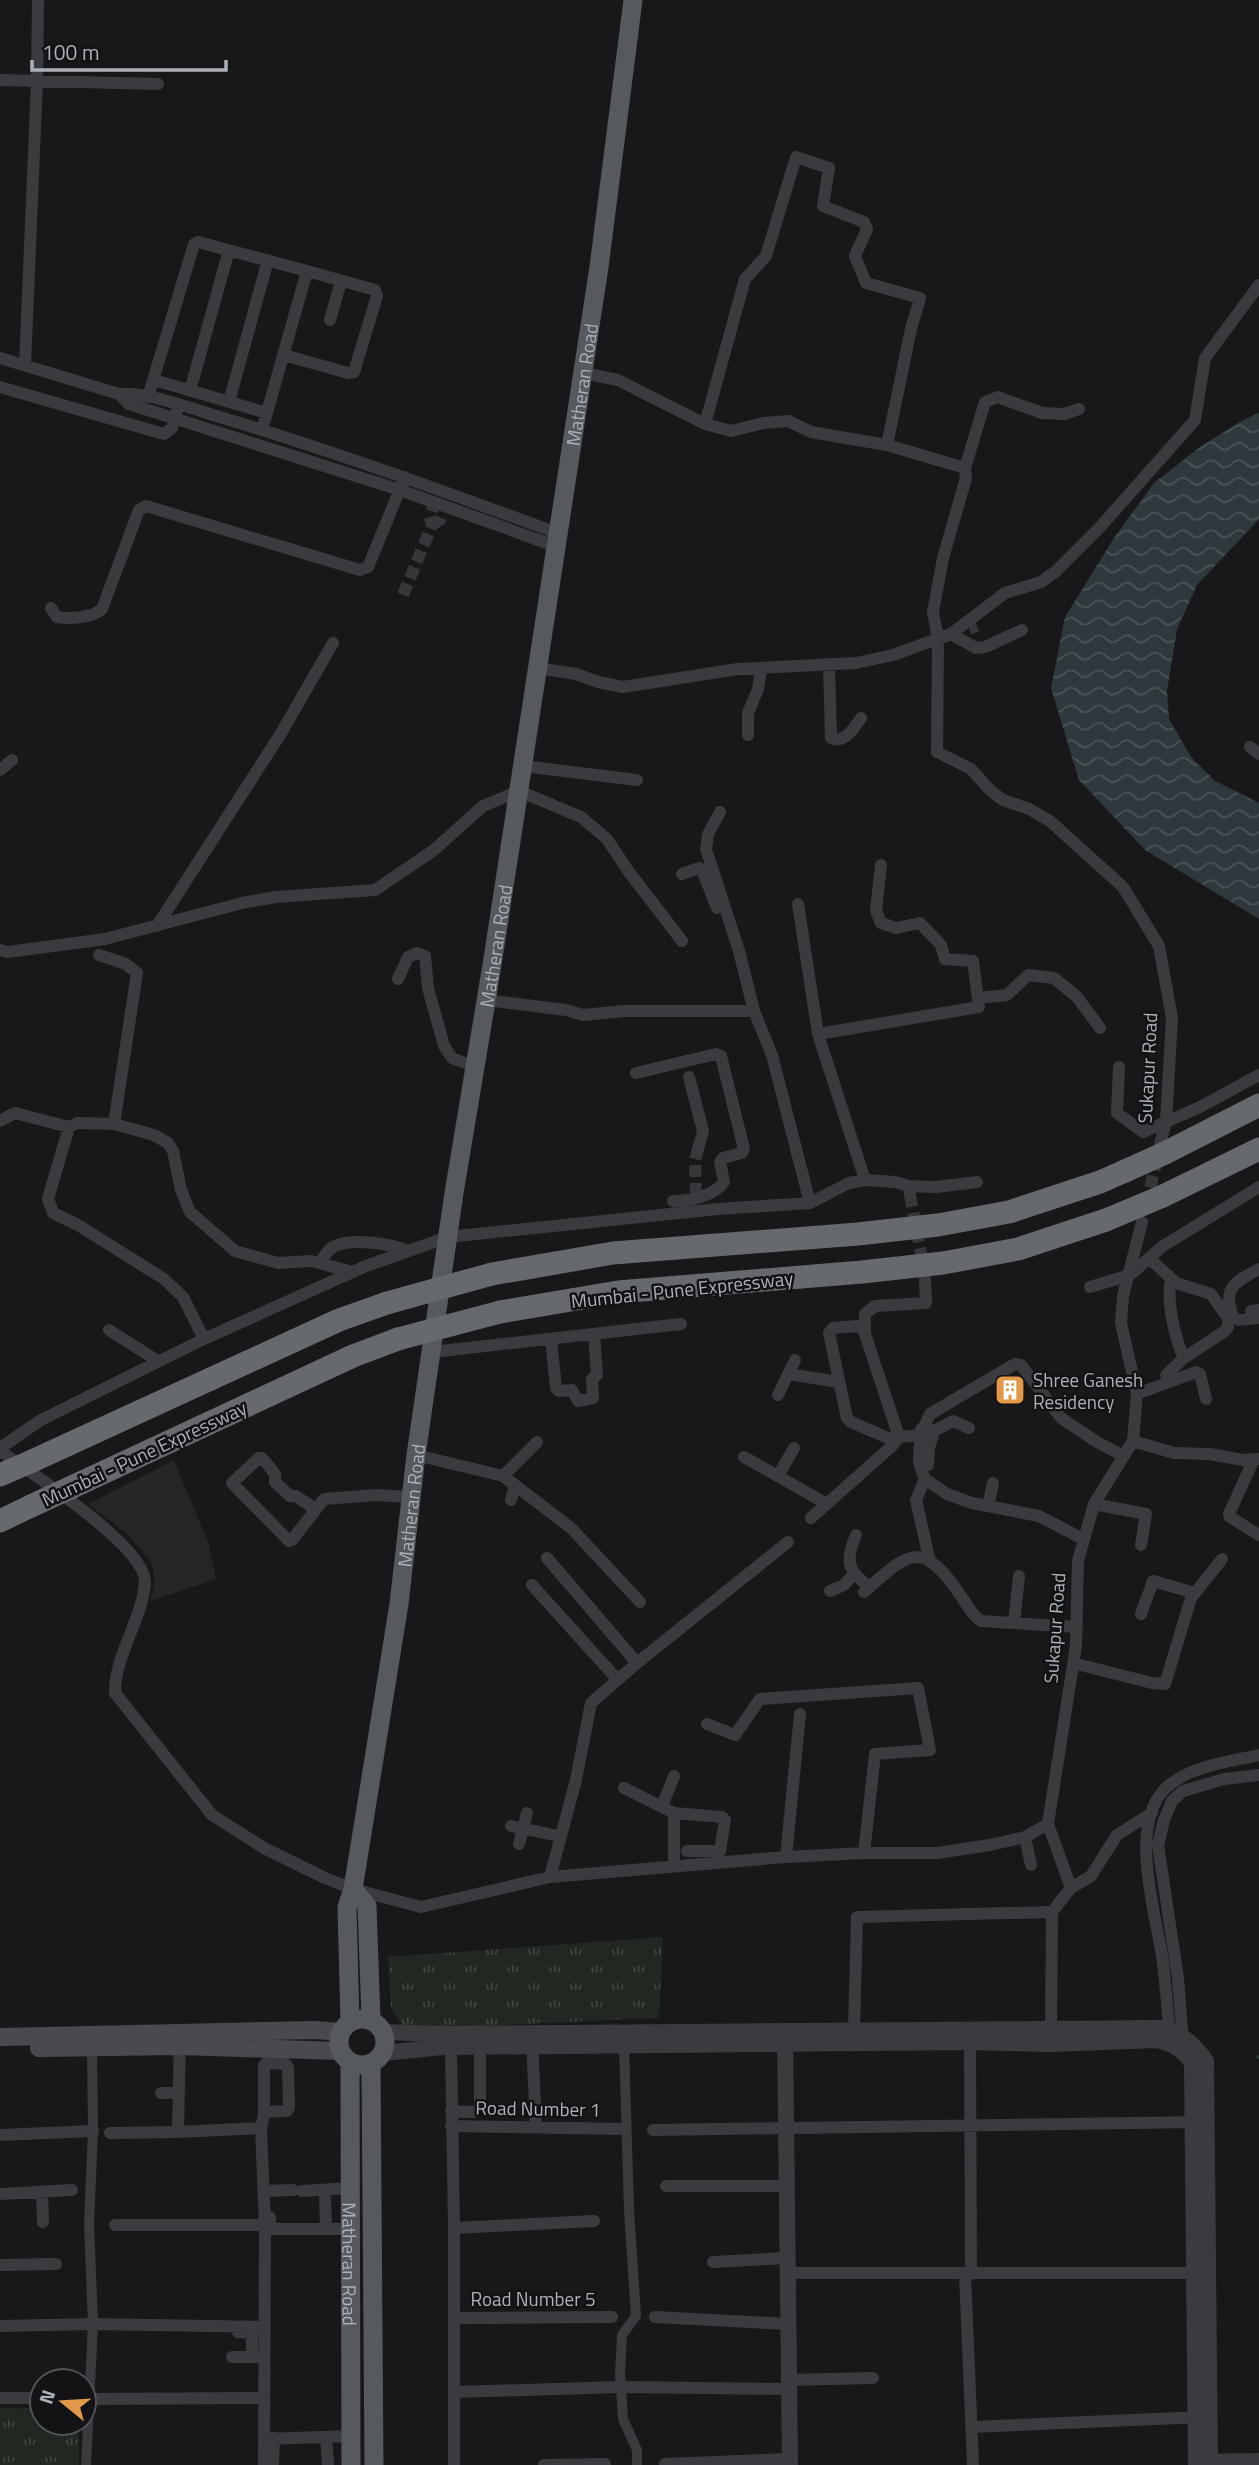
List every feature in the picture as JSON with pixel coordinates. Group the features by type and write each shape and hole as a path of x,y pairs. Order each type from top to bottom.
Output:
{"highway":[{"name":"Mumbai - Pune Expressway","path":"0,1475 339,1320 387,1303 492,1274 613,1253 845,1235 938,1225 1009,1212 1100,1182 1162,1149 1259,1105"},
{"name":"Mumbai - Pune Expressway","path":"0,1521 353,1356 398,1339 500,1312 618,1292 848,1273 943,1263 1018,1250 1106,1220 1163,1196 1259,1149"}],"main road":[{"name":"Matheran Road","path":"351,2465 350,2189 345,2042 347,1907 353,1889 399,1604 416,1455 448,1237 599,267 633,0"},
{"path":"345,2042 361,2066 377,2058 385,2043 377,2026 367,1906 353,1889"},
{"path":"345,2042 361,2018 377,2026"},
{"path":"0,2037 345,2042"},
{"path":"0,2048 92,2048 180,2039"},
{"name":"Matheran Road","path":"374,2465 377,2058"}],"street":[{"path":"25,365 38,0"},
{"path":"0,80 158,84"},
{"path":"705,424 745,279 766,256 796,157 830,169 823,206 864,222 867,229 855,256 866,283 920,298 887,445"},
{"path":"146,428 153,380 194,244 198,242 375,290 377,296 354,372 348,373 284,355"},
{"path":"190,391 229,250"},
{"path":"229,402 268,260"},
{"path":"262,430 307,271"},
{"path":"330,320 341,281"},
{"path":"953,636 1005,593 1041,582 1055,572 1101,526 1195,420 1205,358 1259,285"},
{"path":"0,358 120,394 129,404 151,402 402,483 439,507 556,540"},
{"path":"583,373 618,380 705,424 731,431 763,423 788,422 811,432 887,445 965,468"},
{"path":"153,380 267,413"},
{"path":"0,387 164,434 170,431 177,411"},
{"path":"938,639 933,612 966,478 965,468 985,402 998,397 1042,413 1064,414 1079,409"},
{"path":"177,411 262,430 556,540"},
{"path":"51,608 57,617 65,618 96,614 102,610 139,510 146,506 360,570 368,567 402,483"},
{"path":"537,668 576,674 623,687 761,668 856,663 969,629"},
{"path":"953,636 976,648 985,647 1022,630"},
{"name":"Sukapur Road","path":"938,639 937,752 971,769 1003,800 1050,821 1123,887 1159,946 1172,1018 1162,1149"},
{"path":"157,926 280,735 333,643"},
{"path":"829,664 831,738 838,740 848,736 861,718"},
{"path":"748,735 748,713 758,689 761,668"},
{"path":"0,769 12,760"},
{"path":"523,766 637,779"},
{"path":"0,950 8,952 105,939 242,903 276,897 375,890 434,850 483,806 519,791 574,813 600,832 682,941"},
{"path":"720,812 708,834 706,849 711,881 739,951 744,981 772,1055 810,1203"},
{"path":"818,1034 979,1007 973,961 945,959 940,945 920,923 895,928 881,922 876,910 881,865"},
{"path":"682,874 699,868 711,881"},
{"path":"799,904 818,1034 865,1180"},
{"path":"720,907 723,926"},
{"path":"398,979 408,957 417,953 425,956 428,988 444,1046 452,1058 475,1067"},
{"path":"99,954 126,964 136,973 114,1124"},
{"path":"978,998 1007,995 1028,975 1054,978 1077,998 1100,1028"},
{"path":"486,1000 566,1010 583,1015 624,1011 754,1011"},
{"path":"636,1073 716,1054 721,1056 744,1149 742,1153 723,1158 720,1162 724,1182 722,1186 697,1201 448,1237 409,1251 353,1272 158,1361 41,1420 0,1450 78,1505 129,1551 141,1566 145,1582 135,1623 115,1681 115,1693 212,1815 264,1848 324,1878 353,1889 421,1907 550,1877 786,1857 937,1853 1025,1837 1048,1824"},
{"path":"1119,1067 1116,1113 1143,1132 1200,1107 1259,1074"},
{"path":"689,1077 703,1131 698,1149"},
{"path":"0,1121 15,1113 69,1127 77,1123 114,1124 155,1135 168,1143 173,1151 181,1189 190,1212 235,1251 278,1263 320,1263 353,1272"},
{"path":"69,1127 48,1199 53,1213 78,1225 164,1279 183,1297 204,1339"},
{"path":"673,1201 810,1203 849,1183 865,1180 895,1182 910,1190 977,1182"},
{"path":"1090,1287 1129,1275 1163,1246 1259,1187"},
{"name":"Sukapur Road","path":"1071,1888 1048,1824 1073,1663 1078,1561 1083,1539 1094,1504 1124,1456 1138,1447 1137,1394 1121,1323 1123,1296 1142,1222"},
{"path":"320,1263 330,1249 337,1245 365,1242 396,1245 409,1251"},
{"path":"1149,1258 1171,1280 1211,1294 1228,1318 1225,1331 1184,1358 1166,1375"},
{"path":"1256,1313 1239,1320 1233,1317 1228,1298 1232,1287 1240,1279 1259,1269"},
{"path":"897,1439 865,1330 865,1314 875,1306 926,1303 925,1277"},
{"path":"1171,1280 1168,1292 1184,1358"},
{"path":"432,1352 681,1324"},
{"path":"865,1330 857,1326 833,1328 829,1333 847,1418 851,1422 897,1439"},
{"path":"109,1330 158,1361"},
{"path":"551,1339 556,1388 559,1391 572,1390 578,1401 593,1398 592,1379 597,1375 594,1334"},
{"path":"778,1395 795,1360"},
{"path":"1083,1539 1039,1516 947,1494 931,1480 919,1462 930,1414 1015,1364 1021,1365 1061,1418 1124,1456"},
{"path":"1137,1394 1196,1372 1200,1374 1206,1399"},
{"path":"788,1374 839,1382"},
{"path":"811,1518 897,1439 953,1422 969,1428"},
{"path":"925,1431 929,1448 928,1465"},
{"path":"503,1476 537,1441"},
{"path":"1138,1447 1256,1464 1229,1514 1259,1535"},
{"path":"778,1476 794,1448"},
{"path":"416,1455 503,1476 571,1528 640,1602"},
{"path":"744,1457 827,1504"},
{"path":"315,1509 296,1496 290,1496 275,1482 275,1474 262,1458 232,1483 289,1541 324,1499 376,1494 411,1497"},
{"path":"930,1562 916,1500 931,1480"},
{"path":"993,1483 1000,1505"},
{"path":"511,1500 515,1485"},
{"path":"1094,1504 1146,1514 1141,1545"},
{"path":"1000,1505 1027,1506"},
{"path":"856,1535 852,1545 850,1568 867,1589 898,1561 918,1556 938,1567 981,1621 1076,1627"},
{"path":"550,1877 576,1780 591,1703 636,1663 788,1542"},
{"path":"547,1558 636,1663"},
{"path":"1073,1663 1152,1684 1165,1684 1184,1618 1195,1593 1222,1559"},
{"path":"830,1591 844,1585 853,1575"},
{"path":"1014,1623 1019,1576"},
{"path":"1141,1614 1153,1581 1195,1593"},
{"path":"532,1585 617,1679"},
{"path":"707,1724 735,1735 760,1699 918,1688 930,1750 875,1754 864,1853"},
{"path":"786,1857 800,1714"},
{"path":"1259,1755 1202,1768 1165,1788 1156,1801 1146,1840 1147,1861 1177,2041 1192,2063 1199,2122 1203,2464 1259,2462"},
{"path":"1177,2041 1178,1978 1158,1845 1164,1820 1172,1801 1183,1791 1224,1779 1259,1775"},
{"path":"662,1806 674,1776"},
{"path":"624,1788 674,1813 725,1819 720,1851 687,1851"},
{"path":"1051,2036 1052,1912 1071,1888 1091,1876 1117,1835 1152,1812"},
{"path":"519,1844 517,1827 527,1813"},
{"path":"674,1813 674,1866"},
{"path":"517,1827 559,1836"},
{"path":"1025,1837 1031,1865"},
{"path":"854,2030 857,1917 1052,1912"},
{"path":"377,2026 442,2034 624,2045 670,2038"},
{"path":"785,2037 854,2030 1177,2041"},
{"path":"377,2058 532,2039 785,2037 970,2042 1051,2036"},
{"path":"665,2463 790,2462 785,2037"},
{"path":"178,2132 180,2039"},
{"path":"532,2039 536,2127"},
{"path":"970,2042 968,2274 973,2465"},
{"path":"624,2045 625,2129 636,2316 622,2336 621,2387 624,2419 637,2450 637,2465"},
{"path":"451,2111 476,2109 480,2046"},
{"path":"451,2047 454,2465"},
{"path":"90,2367 93,2324 89,2224 93,2132 92,2048"},
{"path":"161,2093 178,2093"},
{"path":"264,2112 261,2128 270,2228 350,2229"},
{"path":"653,2130 1199,2122"},
{"path":"1199,2122 1193,2273 1202,2417"},
{"name":"Road Number 1","path":"451,2126 625,2129"},
{"path":"110,2133 261,2128"},
{"path":"0,2135 93,2132"},
{"path":"666,2186 786,2186"},
{"path":"267,2191 350,2189"},
{"path":"0,2194 72,2190"},
{"path":"325,2190 326,2229"},
{"path":"258,2357 264,2327 267,2191"},
{"path":"43,2192 43,2222"},
{"path":"454,2228 594,2221"},
{"path":"115,2225 265,2225"},
{"path":"713,2262 968,2274 1193,2273"},
{"path":"0,2265 55,2264"},
{"name":"Road Number 5","path":"455,2318 612,2317"},
{"path":"655,2317 788,2323"},
{"path":"0,2326 93,2324 192,2330 264,2327"},
{"path":"233,2332 251,2333 258,2357 273,2465"},
{"path":"232,2357 258,2357"},
{"path":"455,2392 789,2385 873,2378"},
{"path":"0,2398 28,2399"},
{"path":"98,2399 263,2398"},
{"path":"972,2427 1202,2417"},
{"path":"269,2439 351,2436"},
{"path":"86,2437 86,2465"},
{"path":"326,2437 328,2464"},
{"path":"264,2465 269,2439"},
{"path":"544,2465 605,2464"}],"shaded area":[{"path":"174,1460 209,1545 216,1579 150,1601 155,1583 152,1563 127,1534 88,1504"}],"green space":[{"path":"663,1937 659,2018 459,2027 404,2026 391,2010 388,1957"},
{"path":"0,2408 28,2409 28,2437 79,2437 79,2465 0,2465"}],"water":[{"path":"1259,413 1259,519 1197,585 1177,629 1167,691 1169,719 1191,757 1215,781 1259,803 1259,919 1145,850 1079,780 1051,688 1065,617 1114,538 1154,483 1200,447"}],"tunnel":[{"path":"403,595 432,525 430,517 433,508"},
{"path":"432,525 440,520 443,512"},
{"path":"969,629 977,626"},
{"path":"696,1195 695,1160 698,1149"},
{"path":"1146,1205 1158,1155"},
{"path":"910,1195 924,1270"}],"place":[{"name":"Shree Ganesh Residency","path":"1010,1390"}]}
